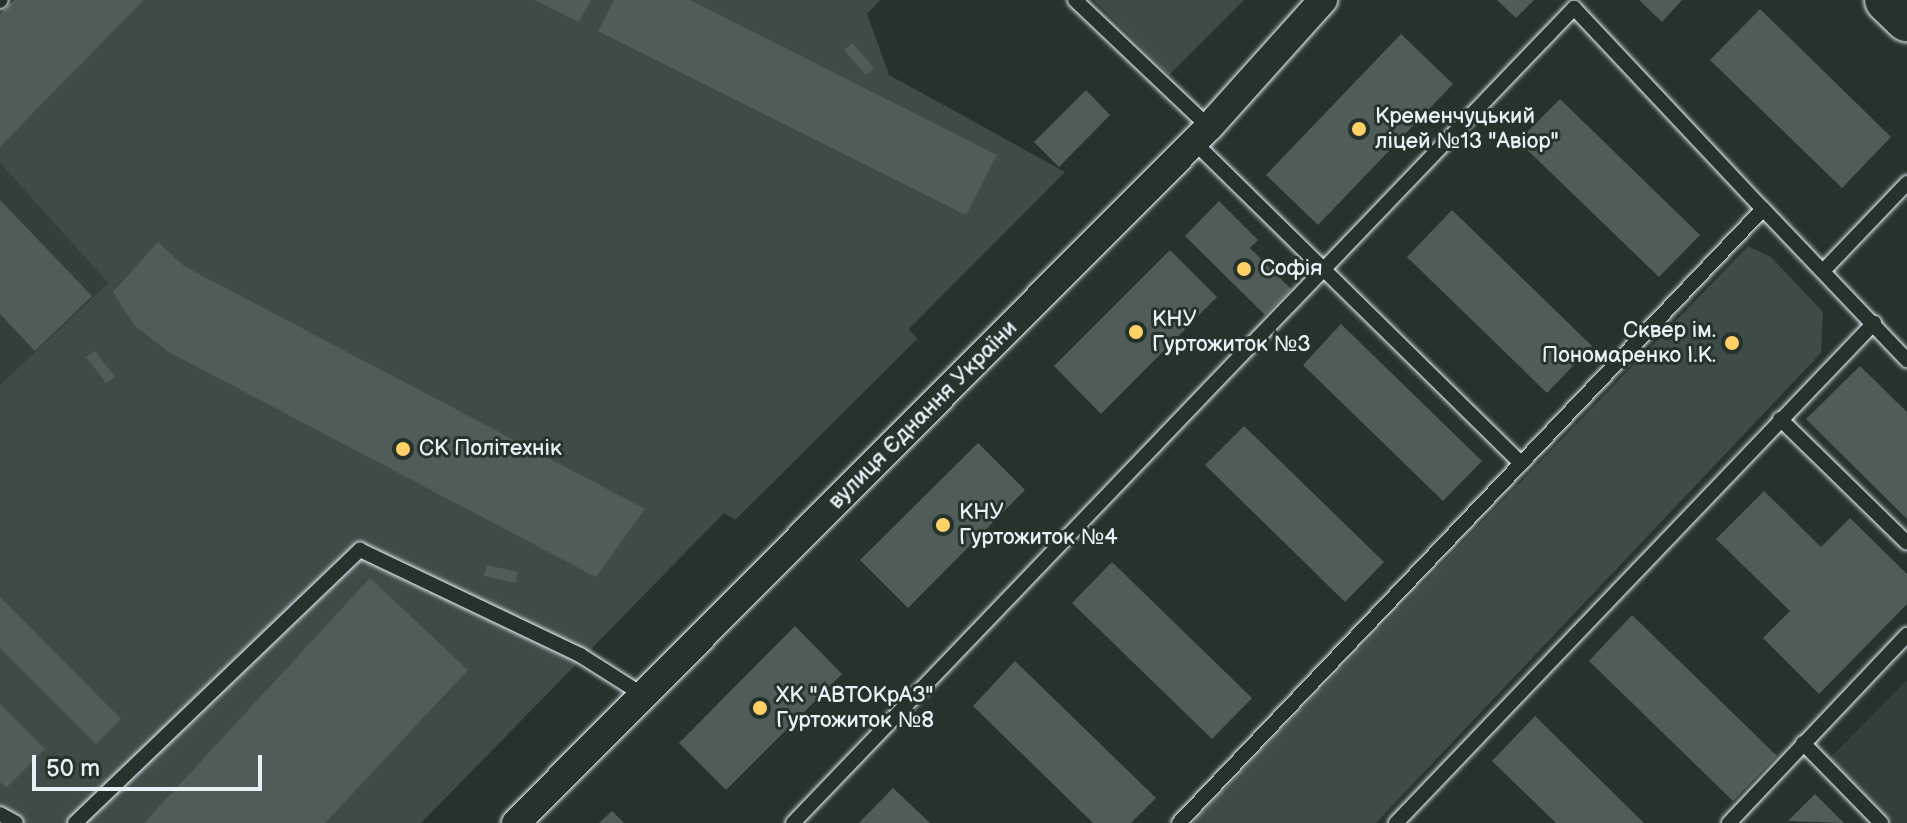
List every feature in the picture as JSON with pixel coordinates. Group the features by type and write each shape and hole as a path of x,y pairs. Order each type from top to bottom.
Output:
{"highway":[{"path":"1887,0 1907,19"}],"street":[{"name":"вулиця Єднання України","path":"516,823 1202,134 1323,0"}],"lane":[{"path":"1075,0 1327,271 1521,463"},
{"path":"793,823 1327,271 1574,8 1907,360"},
{"path":"1823,271 1907,183"},
{"path":"1179,823 1763,209"},
{"path":"1396,823 1874,323"},
{"path":"1780,419 1907,543"},
{"path":"75,823 360,550 580,655 643,695"},
{"path":"1729,823 1907,635"},
{"path":"1803,743 1881,823"},
{"path":"0,814 16,823"}],"shaded area":[{"name":"СК Політехнік","path":"144,0 880,0 867,14 889,75 1065,172 909,329 917,339 735,520 724,513 421,823 0,823 0,385 108,283 0,163 0,147"},
{"path":"1094,0 1244,0 1169,75"},
{"path":"0,163 108,283 0,385"},
{"path":"1748,246 1771,257 1823,312 1821,353 1376,823 1192,823"},
{"path":"1907,680 1907,823 1895,823 1830,758"}],"building":[{"path":"14,0 144,0 0,147 0,14"},
{"path":"535,0 591,0 579,22"},
{"path":"614,0 690,0 997,155 966,215 598,31"},
{"path":"1497,0 1534,0 1516,18"},
{"path":"1639,0 1682,0 1662,22"},
{"path":"1760,9 1891,137 1842,188 1710,60"},
{"name":"Кременчуцький ліцей №13 \"Авіор\"","path":"1401,34 1453,84 1318,225 1266,175"},
{"path":"852,43 874,68 866,75 844,50"},
{"path":"1086,90 1110,115 1059,167 1034,142"},
{"path":"1560,99 1700,235 1659,277 1518,141"},
{"path":"0,200 92,296 35,351 0,314"},
{"name":"Софія","path":"1219,201 1258,240 1250,248 1291,289 1265,315 1185,236"},
{"path":"1452,210 1592,346 1547,393 1407,257"},
{"path":"158,242 184,266 645,509 596,577 167,351 134,325 113,292"},
{"name":"КНУ Гуртожиток №3","path":"1170,250 1217,297 1101,414 1054,366"},
{"path":"1341,324 1482,461 1443,501 1303,365"},
{"path":"95,351 115,377 106,383 86,357"},
{"path":"1860,366 1907,412 1907,519 1806,419"},
{"path":"1244,426 1384,562 1345,602 1205,465"},
{"name":"КНУ Гуртожиток №4","path":"978,443 1025,490 908,608 860,560"},
{"path":"1764,491 1821,547 1850,518 1907,574 1907,604 1819,694 1763,638 1790,611 1716,539"},
{"path":"1112,562 1252,698 1212,739 1072,603"},
{"path":"487,565 518,572 516,583 484,576"},
{"path":"370,578 468,670 325,823 144,823"},
{"path":"0,597 121,719 96,744 0,648"},
{"path":"1632,615 1777,756 1733,801 1589,661"},
{"name":"ХК \"АВТОКрАЗ\" Гуртожиток №8","path":"795,626 842,674 726,790 679,743"},
{"path":"1015,661 1156,798 1131,823 1093,823 973,706"},
{"path":"0,704 45,749 6,788 0,782"},
{"path":"1535,716 1644,823 1556,823 1492,761"},
{"path":"893,788 930,823 859,823"},
{"path":"1815,794 1844,823 1788,821"},
{"path":"612,811 624,823 599,823"}],"place":[{"name":"Кременчуцький ліцей №13 \"Авіор\"","path":"1359,129"},
{"name":"Софія","path":"1244,269"},
{"name":"КНУ Гуртожиток №3","path":"1136,332"},
{"name":"Сквер ім. Пономаренко І.К.","path":"1732,343"},
{"name":"СК Політехнік","path":"403,449"},
{"name":"КНУ Гуртожиток №4","path":"943,525"},
{"name":"ХК \"АВТОКрАЗ\" Гуртожиток №8","path":"760,708"}]}
